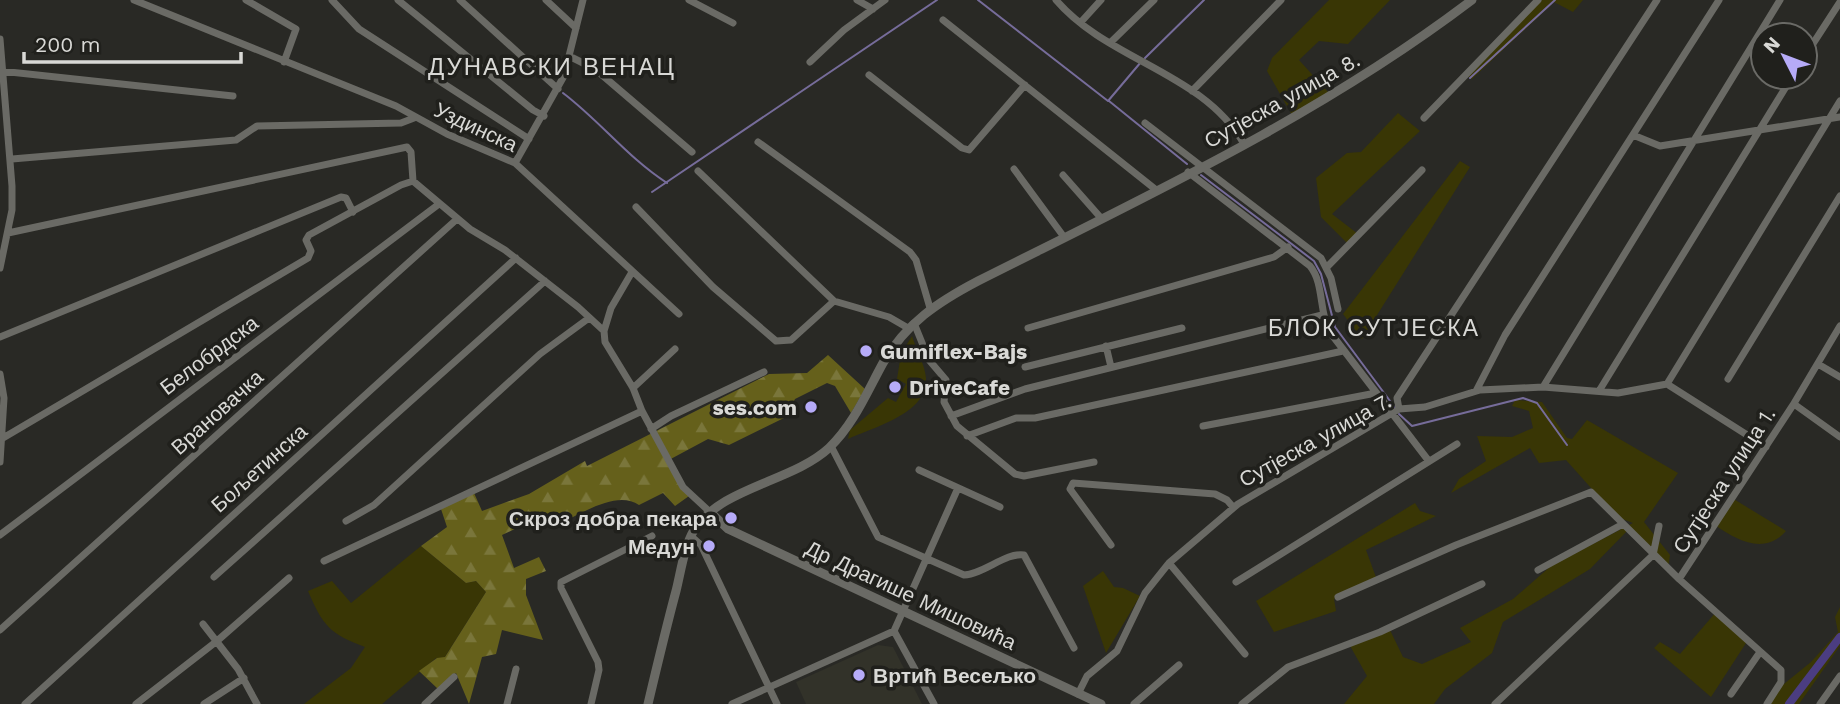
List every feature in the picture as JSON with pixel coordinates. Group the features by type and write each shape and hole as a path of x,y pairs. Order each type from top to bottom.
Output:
{"street":[{"path":"134,0 396,106 414,118"},
{"path":"246,0 296,29 284,62"},
{"path":"332,0 345,18 359,29 529,139"},
{"path":"398,0 533,110 544,116"},
{"path":"460,0 558,89"},
{"path":"546,0 576,28"},
{"path":"515,163 558,89 583,0"},
{"path":"689,0 733,23"},
{"path":"857,0 873,9"},
{"path":"810,62 885,0"},
{"path":"1056,0 1110,43 1192,91 1235,130 1244,144"},
{"path":"1081,22 1101,0"},
{"path":"1110,43 1154,0"},
{"path":"1192,91 1281,0"},
{"name":"Сутјеска улица 8.","path":"710,512 801,466 831,446 858,411 884,362 911,325 930,308 1339,92 1472,0"},
{"path":"1424,118 1538,0"},
{"path":"1395,410 1397,398 1657,0"},
{"path":"1476,391 1505,335 1719,0"},
{"path":"1543,387 1780,0"},
{"path":"1819,34 1840,2"},
{"path":"943,20 1155,189"},
{"path":"0,39 1,71 12,159 12,210 0,268"},
{"path":"569,56 595,69 692,152"},
{"path":"1,71 233,96"},
{"path":"869,75 962,148 969,150 1024,85"},
{"path":"1599,391 1784,91"},
{"path":"1766,447 1667,384 1840,101"},
{"path":"1633,135 1656,146 1840,117"},
{"name":"Уздинска","path":"12,159 236,139 257,125 401,123 414,118 515,163 679,314"},
{"path":"1145,123 1199,167 1313,251 1327,267 1338,309"},
{"path":"758,142 910,252 916,260 930,308"},
{"path":"8,233 170,200 363,155 410,149 413,181 457,219 516,258 604,331"},
{"path":"1014,169 1064,237"},
{"path":"1327,267 1422,170"},
{"path":"698,171 834,301 911,325 929,360 946,380 943,397 951,416 967,436 1021,477 1094,462"},
{"path":"1188,172 1287,247 1315,272 1322,315 1329,331 1376,393 1395,410 1428,460"},
{"path":"1063,175 1101,218"},
{"path":"3,438 308,258 312,251 307,237 413,181"},
{"path":"1728,379 1840,196"},
{"path":"0,337 341,197 346,198 353,212"},
{"name":"Белобрдска","path":"0,535 439,204"},
{"path":"636,207 713,287 776,341 791,340 834,301"},
{"name":"Врановачка","path":"0,630 457,219"},
{"path":"1028,328 1274,257 1287,247"},
{"name":"Бољетинска","path":"25,704 516,258"},
{"path":"632,272 617,295 604,331 608,348 633,388 642,411 683,488 710,512 691,536 648,704"},
{"path":"214,577 545,281"},
{"path":"951,416 1016,391 1322,315"},
{"path":"346,521 374,505 540,354 589,318"},
{"name":"Сутјеска улица 1.","path":"1495,704 1653,555 1679,579 1794,404 1840,327"},
{"path":"1025,366 1182,328"},
{"path":"1106,346 1111,367"},
{"path":"633,388 675,349"},
{"path":"967,436 1016,418 1035,418 1343,351"},
{"path":"1818,364 1840,377"},
{"path":"651,429 671,416 764,372"},
{"path":"0,374 4,398 0,462"},
{"name":"Сутјеска улица 7.","path":"1078,694 1087,676 1116,651 1145,593 1169,563 1233,508 1395,410 1425,407 1476,391 1543,387 1625,393 1667,384"},
{"path":"1203,426 1376,393"},
{"path":"1794,404 1840,437"},
{"path":"324,561 642,411"},
{"path":"1236,582 1457,444"},
{"path":"831,446 878,537 957,574 971,575 1017,555 1024,555 1074,648"},
{"path":"919,470 1000,507"},
{"path":"1111,545 1070,489 1073,483 1215,495 1227,500 1233,508"},
{"path":"732,704 894,631 958,488"},
{"path":"1338,597 1468,540 1591,492 1653,555"},
{"name":"Др Драгише Мишовића","path":"710,512 728,529 1101,704"},
{"path":"1538,570 1623,524"},
{"path":"1653,555 1659,526"},
{"path":"592,704 599,670 598,662 561,588 561,582 652,536"},
{"path":"691,536 701,545 777,704"},
{"path":"1169,563 1245,654"},
{"path":"136,704 218,641 289,579"},
{"path":"1679,579 1783,676 1768,704"},
{"path":"1242,704 1288,667 1380,632 1482,584"},
{"path":"203,624 244,678 257,704"},
{"path":"894,631 933,704"},
{"path":"1731,694 1760,652"},
{"path":"1134,704 1179,665"},
{"path":"507,704 516,669"},
{"path":"1820,704 1840,676"},
{"path":"425,704 454,677"},
{"path":"204,704 244,678"}],"shaded area":[{"path":"1329,0 1390,0 1348,44 1319,41 1299,60 1329,93 1292,115 1267,71 1272,58"},
{"path":"1542,0 1583,0 1573,12 1554,2 1472,79 1468,76"},
{"path":"1398,113 1420,131 1332,214 1358,234 1348,244 1321,217 1316,178 1347,153 1361,152"},
{"path":"1460,161 1470,167 1362,339 1343,314"},
{"path":"912,336 926,378 918,401 897,418 848,439 850,430 888,398 896,402 906,384 897,379 901,354"},
{"path":"1515,400 1542,402 1567,438 1572,439 1587,420 1678,473 1644,522 1670,555 1668,569 1628,530 1590,569 1503,622 1492,653 1445,689 1434,704 1344,704 1367,676 1349,644 1389,628 1403,657 1422,664 1471,642 1460,628 1513,599 1551,566 1633,523 1617,517 1566,460 1539,463 1530,448 1451,493 1459,479 1486,461 1477,436 1512,437 1533,428 1529,411 1512,406"},
{"path":"1732,498 1786,531 1778,538 1760,544 1742,540 1724,531 1715,525"},
{"path":"1415,503 1420,511 1436,516 1366,550 1377,580 1334,599 1336,611 1274,632 1256,601"},
{"path":"421,546 466,583 476,581 486,592 441,663 436,658 382,704 304,704 351,668 365,647 343,638 329,627 318,613 308,591 332,581 351,603"},
{"path":"1103,571 1114,587 1140,596 1106,653 1083,586"},
{"path":"1840,607 1840,646 1799,704 1768,704 1779,688 1811,662 1838,632 1835,617"},
{"path":"1716,612 1748,640 1711,697 1654,648 1660,642 1680,654"},
{"name":"Вртић Весељко","path":"878,645 893,647 922,704 806,704 796,682"}],"green space":[{"path":"828,355 865,389 851,413 835,386 827,383 795,399 786,417 729,445 708,439 667,461 689,496 675,506 663,493 639,505 619,500 597,506 555,526 538,518 502,535 514,568 539,557 546,571 526,579 526,595 543,640 502,630 496,654 482,657 469,704 456,673 438,689 419,671 437,658 445,657 486,592 476,581 466,583 421,546 447,527 441,509 474,493 482,511 529,494 585,461 587,466 769,374 807,373"}],"waterway":[{"path":"652,192 937,0"},
{"path":"978,0 1108,101 1141,62"},
{"path":"1145,58 1204,0"},
{"path":"1470,78 1555,0"},
{"path":"563,93 667,183"},
{"path":"1109,101 1187,164"},
{"path":"1201,175 1314,261 1321,274 1335,327 1396,409"},
{"path":"1399,414 1412,426 1523,398 1537,403 1567,445"},
{"path":"1789,704 1840,637"}],"place":[{"name":"Gumiflex-Bajs","path":"866,351"},
{"name":"DriveCafe","path":"895,387"},
{"name":"ses.com","path":"811,407"},
{"name":"Скроз добра пекара","path":"731,518"},
{"name":"Медун","path":"709,546"},
{"name":"Вртић Весељко","path":"859,675"}],"district":[{"name":"ДУНАВСКИ ВЕНАЦ","path":"552,67"},
{"name":"БЛОК СУТЈЕСКА","path":"1374,328"}]}
